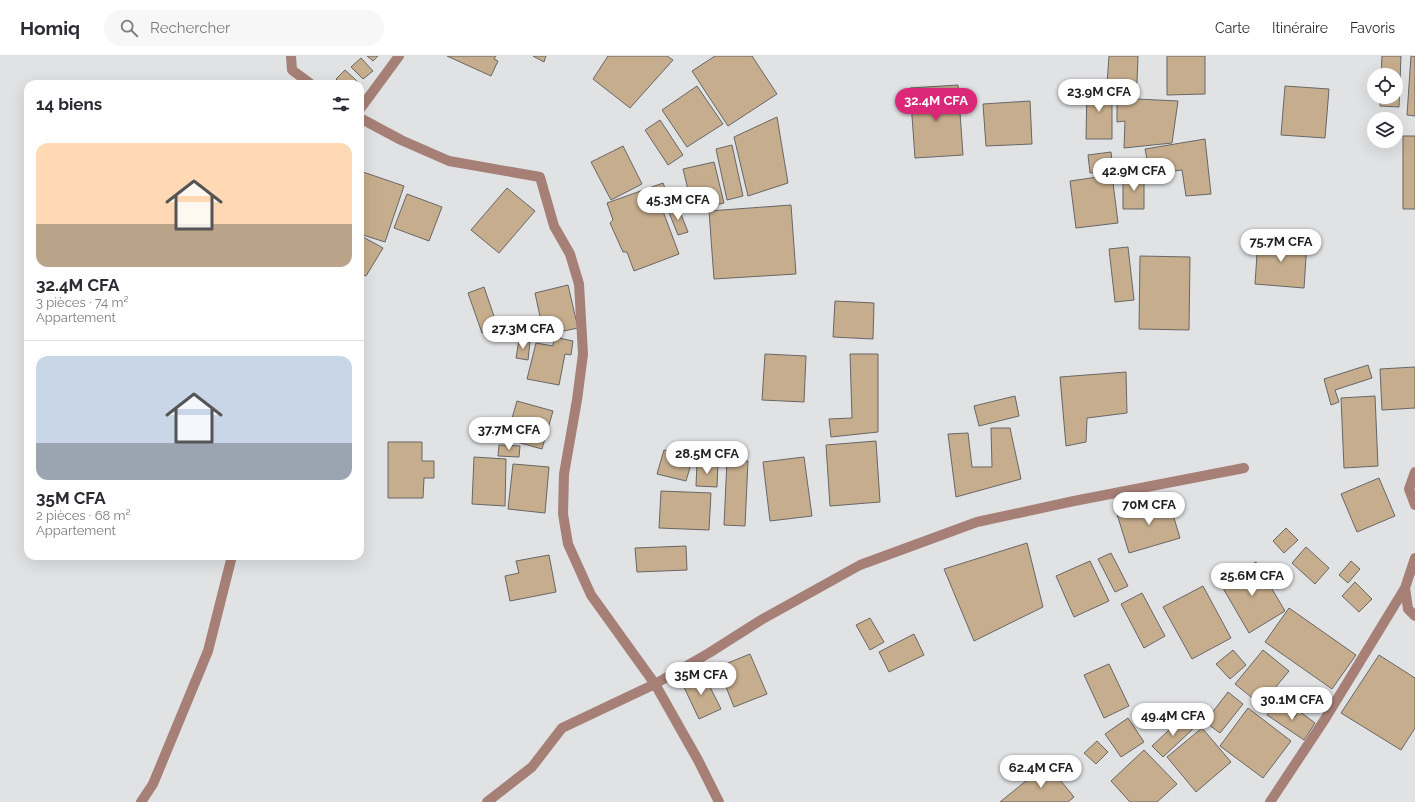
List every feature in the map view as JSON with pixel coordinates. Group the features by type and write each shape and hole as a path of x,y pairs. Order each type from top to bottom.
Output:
{"street":[{"path":"290,56 292,70 306,80"},
{"path":"364,104 399,56"},
{"path":"364,120 401,140 449,161 540,177 554,226 570,254 578,284 583,354 577,400 564,474 563,514 568,544 591,595 655,684 698,760 718,802"},
{"path":"487,802 532,767 562,728 655,684 761,620 860,565 977,522 1074,501 1244,468"},
{"path":"1415,472 1409,488 1415,505"},
{"path":"1270,802 1325,719 1405,588 1415,558"},
{"path":"141,802 153,784 208,651 231,560"},
{"path":"1405,588 1408,609 1415,616"}],"building":[{"path":"367,56 378,56 373,61"},
{"path":"447,56 496,56 494,59 498,61 491,76"},
{"path":"533,56 546,56 544,62"},
{"path":"608,56 667,56 673,60 630,108 593,79"},
{"path":"715,56 752,56 777,94 728,126 692,71"},
{"path":"1109,56 1138,56 1137,83 1107,84"},
{"path":"1167,56 1205,56 1205,94 1167,95"},
{"path":"1382,56 1401,56 1401,68 1381,68"},
{"path":"1411,56 1415,56 1415,116 1407,115"},
{"path":"361,58 373,71 363,79 351,67"},
{"path":"345,70 356,80 337,80 336,79"},
{"path":"958,85 963,155 915,158 910,88"},
{"path":"697,86 723,124 687,147 662,110"},
{"path":"1285,86 1329,89 1325,138 1281,135"},
{"path":"1087,87 1112,87 1112,139 1086,139"},
{"path":"1117,98 1178,101 1172,143 1124,148 1125,121 1117,122"},
{"path":"1030,101 1032,144 986,146 983,104"},
{"path":"1380,104 1399,104 1399,107 1380,106"},
{"path":"777,117 788,183 748,196 734,137"},
{"path":"660,120 683,155 668,165 645,130"},
{"path":"1403,136 1415,136 1415,209 1403,209"},
{"path":"1205,139 1211,194 1186,196 1182,170 1150,174 1145,149"},
{"path":"732,145 743,196 727,200 716,149"},
{"path":"623,146 642,184 611,200 591,162"},
{"path":"1111,152 1113,171 1090,173 1088,155"},
{"path":"714,162 724,203 693,210 683,169"},
{"path":"364,172 404,186 385,242 364,235"},
{"path":"1112,175 1118,223 1076,228 1070,181"},
{"path":"1123,175 1144,175 1144,209 1123,209"},
{"path":"663,183 671,203 661,206 679,254 634,271 627,252 623,252 610,223 613,220 607,203"},
{"path":"507,188 535,211 499,253 471,230"},
{"path":"407,194 442,207 429,241 394,228"},
{"path":"791,205 796,274 714,279 709,211"},
{"path":"678,207 688,232 678,235 668,210"},
{"path":"364,238 383,248 366,276 364,275"},
{"path":"1258,239 1307,242 1304,288 1255,284"},
{"path":"1128,247 1134,300 1115,302 1109,249"},
{"path":"1140,256 1190,257 1189,330 1139,329"},
{"path":"568,285 578,328 544,335 535,293"},
{"path":"484,287 498,328 482,333 468,293"},
{"path":"835,301 874,303 873,339 833,337"},
{"path":"554,337 573,341 571,355 565,354 559,385 527,379 536,343 553,346"},
{"path":"519,340 530,342 528,360 516,358"},
{"path":"765,354 806,356 804,402 762,400"},
{"path":"850,354 878,354 878,432 831,437 829,419 852,418"},
{"path":"1368,365 1372,378 1335,390 1339,402 1331,405 1324,379"},
{"path":"1415,367 1415,408 1382,410 1380,369"},
{"path":"1126,372 1127,413 1087,418 1086,442 1066,446 1060,377"},
{"path":"1015,396 1019,416 979,426 974,406"},
{"path":"1375,396 1378,466 1344,468 1341,398"},
{"path":"517,401 553,411 542,449 506,439"},
{"path":"991,428 1010,428 1021,479 956,497 948,434 968,433 972,467 992,467"},
{"path":"876,441 880,502 830,506 826,445"},
{"path":"388,442 422,442 422,461 434,461 434,478 424,478 423,498 388,498"},
{"path":"499,445 520,446 519,457 498,456"},
{"path":"664,450 693,457 686,481 657,474"},
{"path":"474,457 506,459 505,506 472,504"},
{"path":"804,457 812,516 770,521 763,462"},
{"path":"727,460 748,461 745,526 724,525"},
{"path":"697,462 718,464 717,487 696,486"},
{"path":"513,464 549,467 545,513 508,509"},
{"path":"1379,478 1395,516 1357,532 1341,494"},
{"path":"661,491 711,493 709,530 659,528"},
{"path":"1168,498 1180,538 1129,553 1117,514"},
{"path":"1286,528 1298,540 1284,553 1273,541"},
{"path":"1027,543 1043,607 974,641 944,569"},
{"path":"686,546 687,570 637,572 635,548"},
{"path":"1306,547 1329,568 1315,584 1292,563"},
{"path":"1111,553 1128,586 1115,592 1098,559"},
{"path":"549,555 556,592 510,601 505,576 519,573 516,561"},
{"path":"1090,561 1109,601 1074,617 1056,576"},
{"path":"1351,561 1360,569 1348,583 1339,575"},
{"path":"1256,562 1285,611 1249,633 1220,583"},
{"path":"1355,582 1372,599 1359,612 1342,596"},
{"path":"1203,586 1231,638 1192,659 1163,607"},
{"path":"1142,593 1165,636 1144,648 1121,604"},
{"path":"1289,608 1356,655 1332,689 1265,642"},
{"path":"870,618 884,642 870,650 856,625"},
{"path":"914,634 924,655 889,672 879,652"},
{"path":"1233,650 1246,665 1230,679 1216,664"},
{"path":"1263,650 1289,671 1261,705 1235,684"},
{"path":"750,654 767,694 734,707 718,667"},
{"path":"1379,655 1415,678 1415,728 1401,750 1341,713"},
{"path":"1109,664 1129,706 1104,718 1084,675"},
{"path":"703,673 721,709 699,719 682,683"},
{"path":"1228,692 1243,704 1220,733 1205,722"},
{"path":"1275,703 1295,717 1299,711 1315,723 1304,740 1267,715"},
{"path":"1248,708 1291,741 1263,778 1220,746"},
{"path":"1183,717 1194,728 1163,757 1152,746"},
{"path":"1128,718 1144,742 1121,757 1105,734"},
{"path":"1202,728 1231,762 1196,792 1167,757"},
{"path":"1097,741 1108,752 1096,764 1084,753"},
{"path":"1144,750 1177,784 1157,802 1130,802 1111,781"},
{"path":"1047,764 1074,797 1068,802 1000,802"}]}
